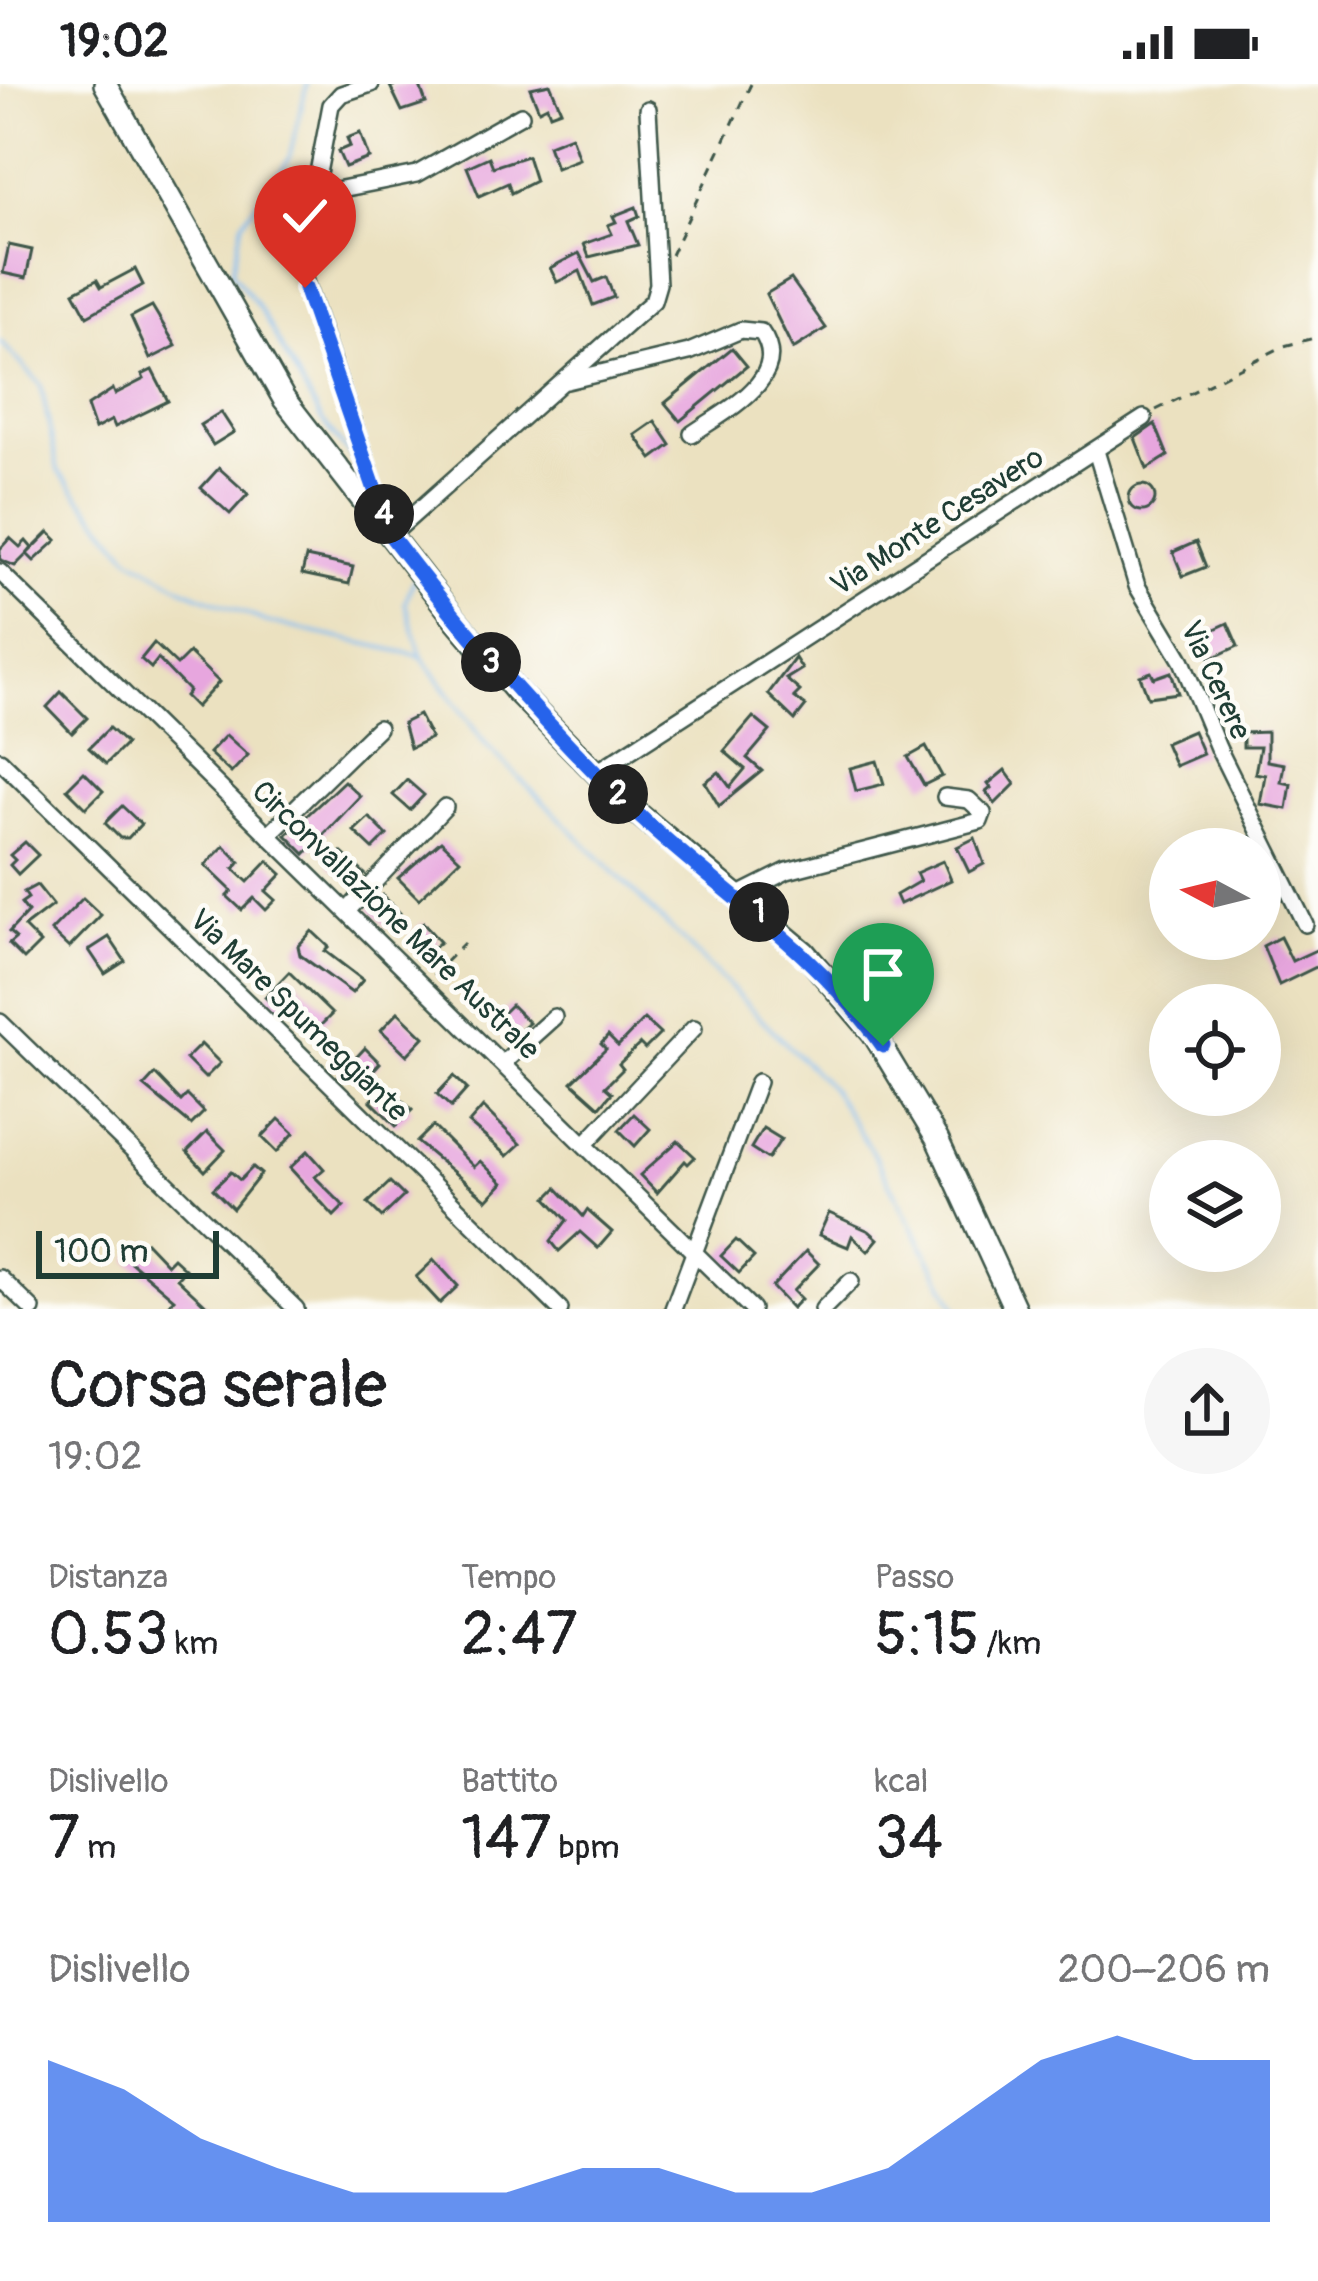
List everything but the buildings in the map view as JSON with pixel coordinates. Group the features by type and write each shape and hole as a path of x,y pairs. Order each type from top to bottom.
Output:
{"main road":[{"path":"105,84 284,399 516,691 670,843 739,896 817,966 883,1046 937,1139 1015,1309"}],"street":[{"path":"371,84 332,102 311,195 301,273 391,536 647,308 658,284 648,109"},
{"path":"311,195 417,174 520,115"},
{"path":"565,382 622,372 741,330 761,332 770,349 765,376 692,434"},
{"name":"Via Monte Cesavero","path":"596,772 1144,418"},
{"name":"Via Cerere","path":"1096,451 1134,580 1182,661 1218,748 1305,925"},
{"name":"Circonvallazione Mare Australe","path":"0,572 752,1309"},
{"path":"270,833 378,728"},
{"name":"Via Mare Spumeggiante","path":"0,760 560,1309"},
{"path":"739,896 787,871 980,821 983,813 977,806 945,796"},
{"path":"348,910 446,807"},
{"path":"503,1063 554,1017"},
{"path":"0,1022 296,1309"},
{"path":"585,1144 694,1028"},
{"path":"673,1309 758,1082"},
{"path":"0,1278 32,1309"},
{"path":"823,1309 851,1281"}],"path":[{"path":"658,284 751,84"},
{"path":"1144,418 1284,346 1318,337"},
{"path":"424,985 464,943"}],"waterway":[{"path":"307,84 289,159 243,221 232,272 260,309 321,419 360,468"},
{"path":"0,341 41,385 58,471 130,557 186,590 267,622 421,656 487,746 831,1088 871,1150 957,1309"},
{"path":"414,578 405,603 421,654"}],"route":[{"path":"305,288 391,536 410,561 516,691 630,807 803,952 883,1046"}]}
